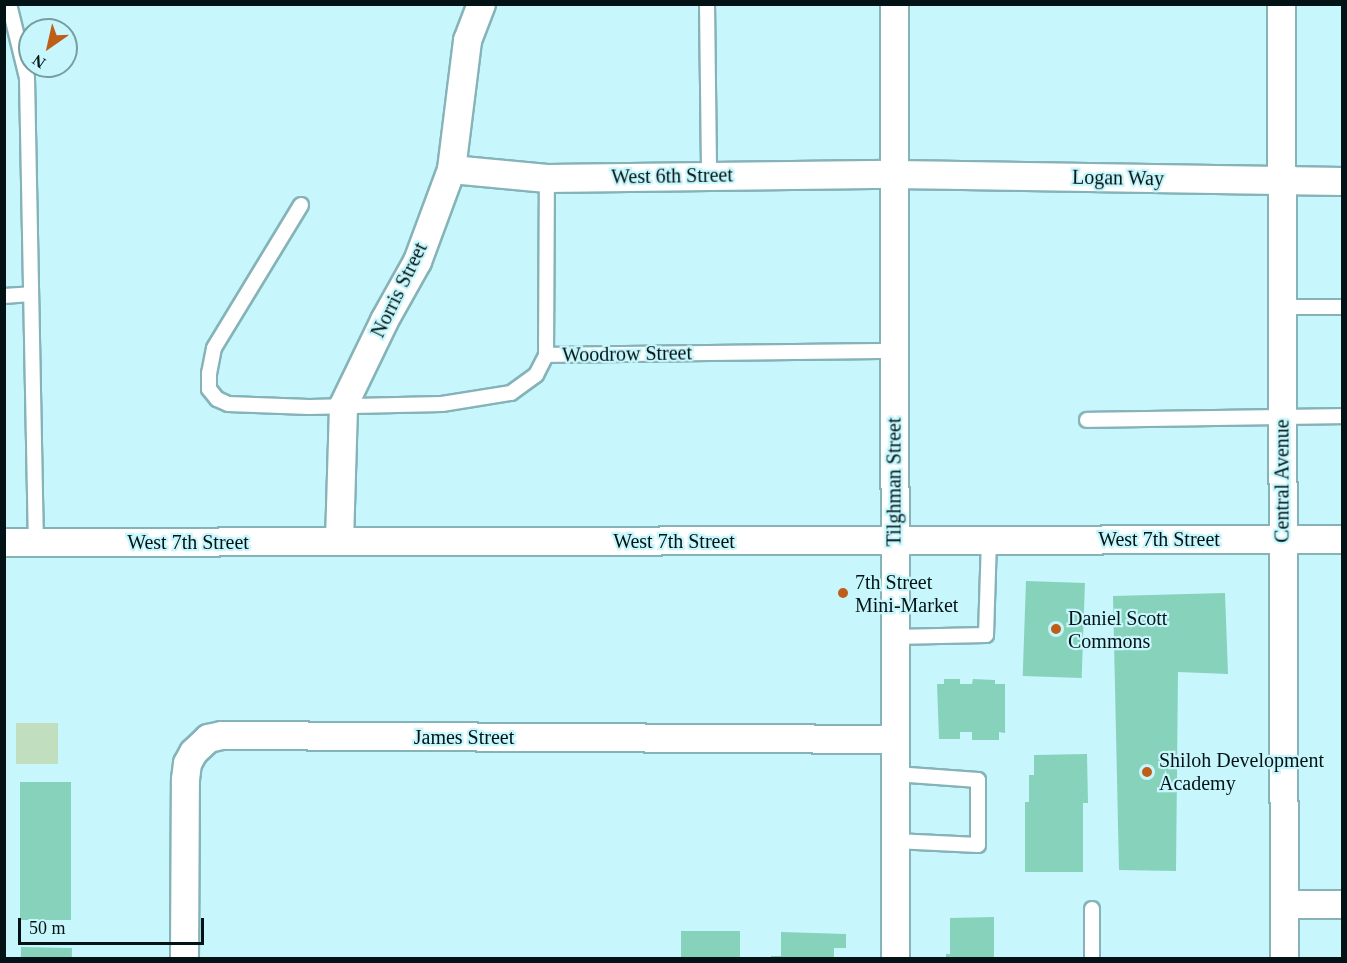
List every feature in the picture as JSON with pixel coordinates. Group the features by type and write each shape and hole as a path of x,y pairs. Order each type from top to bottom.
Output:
{"street":[{"name":"Norris Street","path":"339,542 343,405 384,320 417,261 451,170 467,40 482,4"},
{"name":"Tilghman Street","path":"894,4 895,958"},
{"name":"Central Avenue","path":"1281,4 1284,958"},
{"name":"West 6th Street","path":"451,170 548,178 893,174"},
{"name":"Logan Way","path":"893,174 1281,182 1342,181"},
{"name":"West 7th Street","path":"4,542 1342,539"},
{"name":"James Street","path":"184,958 185,779 188,763 201,744 214,736 894,739"},
{"path":"1284,904 1342,904"}],"lane":[{"path":"9,4 27,78 36,542"},
{"path":"707,4 708,176"},
{"path":"546,355 548,178"},
{"name":"Woodrow Street","path":"301,205 214,348 209,373 209,389 217,399 228,404 309,407 442,404 511,393 536,375 546,355 894,351"},
{"path":"4,296 31,294"},
{"path":"1282,307 1342,307"},
{"path":"1087,420 1342,416"},
{"path":"894,638 986,635 989,540"},
{"path":"895,774 978,780 978,845 895,841"},
{"path":"1092,909 1092,958"}],"green space":[{"path":"16,723 58,723 58,764 16,764"}],"building":[{"name":"Daniel Scott Commons","path":"1026,581 1085,583 1082,678 1023,676"},
{"name":"Shiloh Development Academy","path":"1225,593 1228,674 1178,672 1176,871 1119,870 1113,596"},
{"path":"944,679 960,679 960,684 972,684 973,679 995,680 995,684 1005,684 1005,733 999,732 999,740 972,740 972,732 960,732 960,739 939,739 937,684 944,684"},
{"path":"1087,754 1088,803 1083,803 1083,872 1025,872 1025,802 1029,802 1029,775 1034,775 1034,755"},
{"path":"20,782 71,782 71,920 20,920"},
{"path":"994,917 994,958 946,958 946,954 950,954 950,918"},
{"path":"681,931 740,931 740,958 681,958"},
{"path":"781,932 846,934 846,948 834,948 834,958 771,958 771,956 781,956"},
{"path":"21,947 72,948 72,958 21,958"}],"place":[{"name":"7th Street Mini-Market","path":"843,593"},
{"name":"Daniel Scott Commons","path":"1056,629"},
{"name":"Shiloh Development Academy","path":"1147,772"}]}
